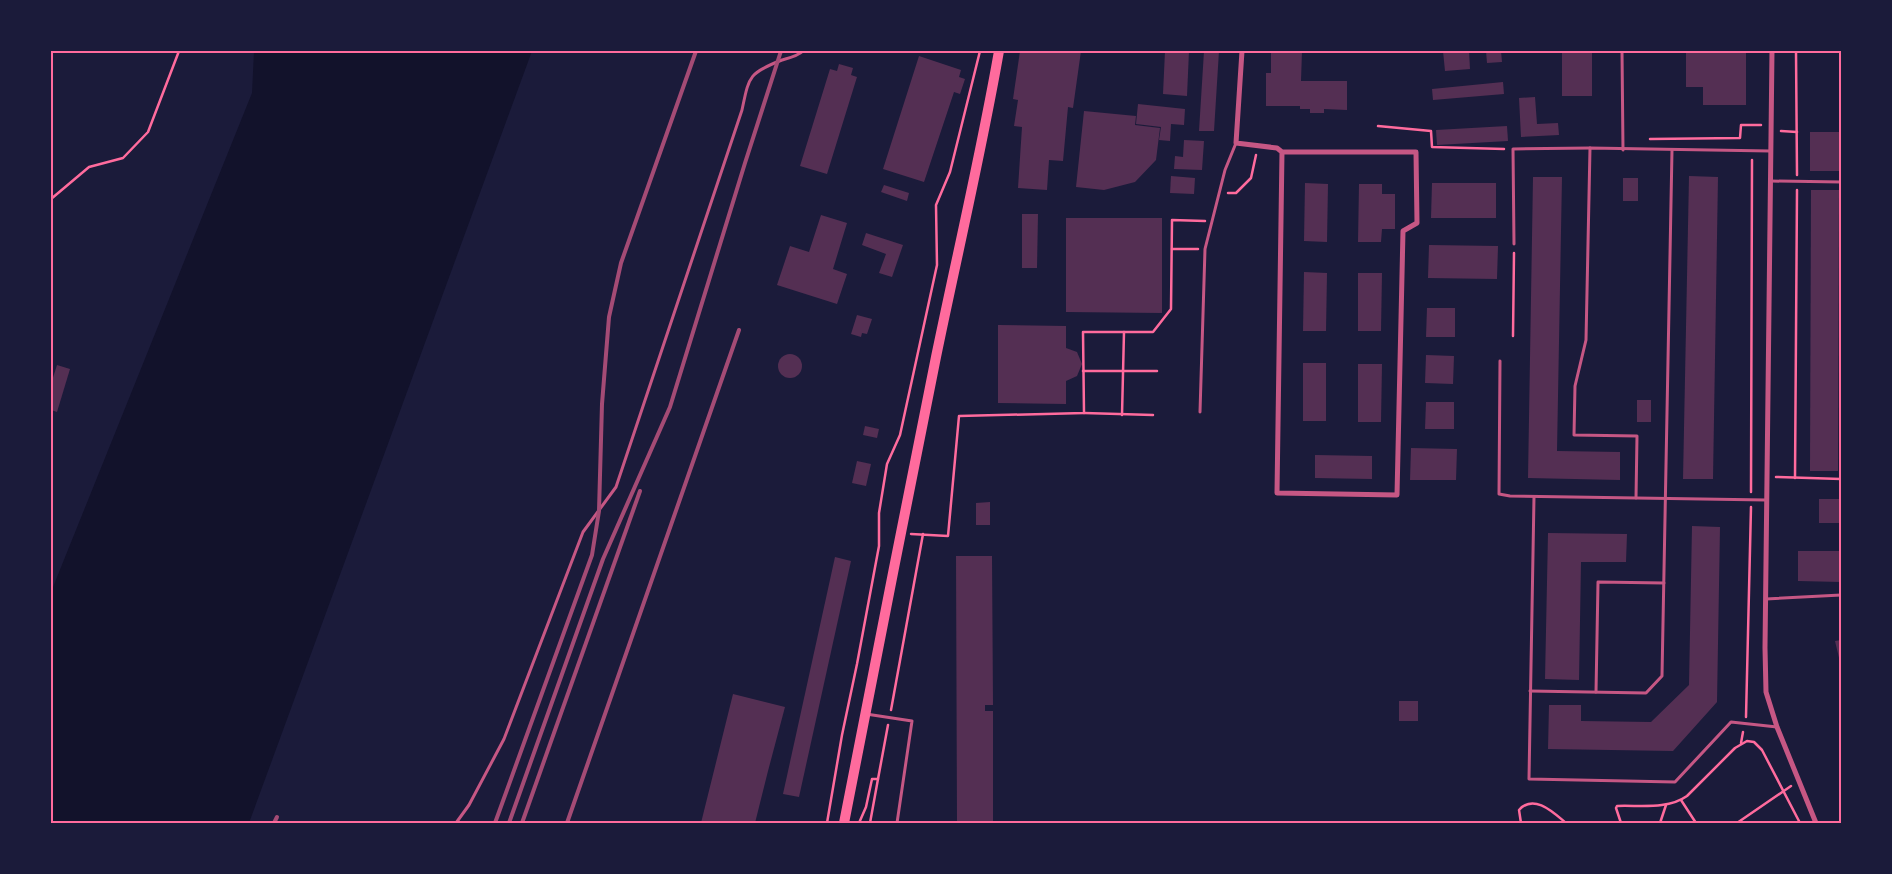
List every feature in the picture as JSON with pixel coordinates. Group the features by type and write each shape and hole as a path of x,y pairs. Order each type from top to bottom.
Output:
{"main road":[{"path":"844,823 900,533 958,250 985,133 999,51"}],"street":[{"path":"1242,51 1236,144 1277,148 1282,152 1416,152 1417,223 1403,231 1398,495 1277,494 1282,152"},
{"path":"1772,51 1766,500 1766,692 1777,728 1816,823"}],"lane":[{"path":"456,823 469,805 504,739 582,532 616,487 742,110 746,88 751,76 762,68 801,54 803,51"},
{"path":"1622,51 1623,150"},
{"path":"1200,412 1205,249 1219,192 1236,144"},
{"path":"1590,148 1586,340 1575,386 1574,435 1637,436 1636,498"},
{"path":"1514,244 1513,149 1590,148 1770,151"},
{"path":"1530,691 1646,693 1662,676 1672,150"},
{"path":"1770,181 1841,182"},
{"path":"1500,361 1499,494 1510,496 1766,500"},
{"path":"1534,496 1529,779 1675,782 1731,722 1777,728"},
{"path":"1596,692 1598,582 1664,583"},
{"path":"1766,599 1841,595"},
{"path":"865,714 912,721 897,823"}],"path":[{"path":"51,198 89,167 123,158 148,132 179,51"},
{"path":"827,823 879,546 879,513 887,464 900,435 937,265 936,204 950,172 980,51"},
{"path":"1795,478 1796,51"},
{"path":"1634,150 1644,139 1740,138 1741,125 1761,125"},
{"path":"1378,126 1431,131 1432,147 1513,149"},
{"path":"1780,131 1797,132"},
{"path":"1219,192 1236,192 1251,178 1256,163 1257,146"},
{"path":"1741,743 1744,724 1751,500 1752,151"},
{"path":"1084,414 1083,332 1153,332 1171,309 1172,220 1212,221"},
{"path":"1513,336 1514,244"},
{"path":"1172,249 1205,249"},
{"path":"1122,414 1124,332"},
{"path":"1083,371 1157,371"},
{"path":"900,533 948,536 959,416 1153,415"},
{"path":"1767,477 1841,479"},
{"path":"870,823 923,534"},
{"path":"1621,823 1617,806 1666,805 1681,800 1741,743 1747,741 1754,742 1762,750 1800,823"},
{"path":"859,823 866,807 872,779 878,780"},
{"path":"1737,823 1798,781"},
{"path":"1681,800 1696,823"},
{"path":"1521,823 1519,810 1523,806 1535,805 1547,807 1566,823"},
{"path":"1660,823 1666,805"}],"shaded area":[{"path":"254,51 532,51 249,823 51,823 51,592 252,93"}],"building":[{"path":"1020,51 1081,51 1073,108 1068,107 1063,161 1049,160 1047,190 1018,188 1022,127 1014,126 1018,100 1013,99"},
{"path":"1165,51 1189,51 1187,96 1163,94"},
{"path":"1204,51 1219,51 1214,131 1199,131"},
{"path":"1271,51 1302,51 1301,81 1347,81 1347,110 1324,109 1324,113 1310,113 1310,109 1300,109 1300,106 1266,106 1266,73 1271,73"},
{"path":"1443,51 1469,51 1470,69 1445,71"},
{"path":"1486,51 1501,51 1502,62 1487,63"},
{"path":"1562,51 1592,51 1592,96 1562,96"},
{"path":"1686,51 1746,51 1746,105 1703,105 1703,87 1686,87"},
{"path":"919,56 961,70 959,77 965,79 960,94 954,92 924,182 883,169"},
{"path":"839,64 853,68 851,75 857,77 827,174 800,166 830,69 837,71"},
{"path":"1503,82 1504,94 1433,100 1432,89"},
{"path":"1535,97 1537,124 1558,123 1559,135 1521,137 1519,98"},
{"path":"1138,104 1185,109 1184,125 1171,124 1170,141 1159,140 1161,127 1136,124"},
{"path":"1084,111 1136,116 1135,125 1160,128 1156,160 1135,182 1104,190 1076,187"},
{"path":"1507,126 1508,141 1437,145 1436,130"},
{"path":"1810,132 1841,132 1841,171 1810,171"},
{"path":"1184,140 1204,141 1202,170 1174,169 1175,156 1183,157"},
{"path":"1171,176 1195,178 1194,194 1170,193"},
{"path":"1689,176 1718,177 1713,479 1683,479"},
{"path":"1533,177 1562,177 1557,451 1620,452 1620,480 1528,478"},
{"path":"1623,178 1638,178 1638,201 1623,201"},
{"path":"1305,183 1328,184 1327,242 1304,241"},
{"path":"1432,183 1496,183 1496,218 1431,218"},
{"path":"1359,184 1382,184 1382,194 1395,194 1395,229 1382,229 1381,242 1358,242"},
{"path":"884,185 909,193 907,201 881,192"},
{"path":"1811,190 1839,190 1838,471 1810,471"},
{"path":"1022,214 1038,214 1037,268 1022,268"},
{"path":"821,215 847,223 833,269 847,274 837,304 777,285 790,246 809,252"},
{"path":"1066,218 1162,218 1162,313 1066,312"},
{"path":"866,233 903,245 892,277 879,273 886,254 862,245"},
{"path":"1429,245 1498,246 1497,279 1428,278"},
{"path":"1304,272 1327,273 1326,331 1303,331"},
{"path":"1358,273 1382,273 1381,331 1358,331"},
{"path":"1427,308 1455,308 1455,337 1426,337"},
{"path":"857,315 872,319 867,334 862,333 861,337 851,334"},
{"path":"998,325 1066,326 1066,348 1077,352 1082,364 1077,376 1066,381 1066,404 998,403"},
{"path":"790,354 799,357 802,366 799,375 790,378 781,375 778,366 781,357"},
{"path":"1426,355 1454,356 1453,384 1425,383"},
{"path":"1303,363 1326,363 1326,421 1303,421"},
{"path":"1358,364 1382,364 1381,422 1358,422"},
{"path":"57,365 70,369 57,412 51,410 51,384"},
{"path":"1637,400 1651,400 1651,422 1637,422"},
{"path":"1426,402 1454,402 1454,429 1425,429"},
{"path":"865,426 879,429 877,438 863,435"},
{"path":"1411,448 1457,449 1456,480 1410,480"},
{"path":"1315,455 1372,456 1372,479 1315,478"},
{"path":"857,461 871,464 866,486 852,483"},
{"path":"1819,499 1841,499 1841,523 1819,523"},
{"path":"990,502 990,525 976,525 976,503"},
{"path":"1692,526 1720,527 1717,702 1673,751 1548,749 1549,705 1581,705 1581,721 1651,722 1689,685"},
{"path":"1548,533 1627,534 1626,562 1581,562 1579,680 1545,679"},
{"path":"1798,551 1841,551 1841,582 1798,581"},
{"path":"956,556 992,556 993,705 985,705 985,711 993,711 993,823 957,823"},
{"path":"835,557 851,561 799,797 783,794"},
{"path":"1841,640 1841,662 1840,662 1835,641"},
{"path":"733,694 785,707 755,823 701,823"},
{"path":"1399,701 1418,701 1418,721 1399,721"}],"railway":[{"path":"495,823 592,555 599,511 602,404 609,317 621,263 696,51"},
{"path":"509,823 603,559 670,407 781,51"},
{"path":"567,823 739,330"},
{"path":"522,823 640,491"},
{"path":"274,823 277,817"}]}
